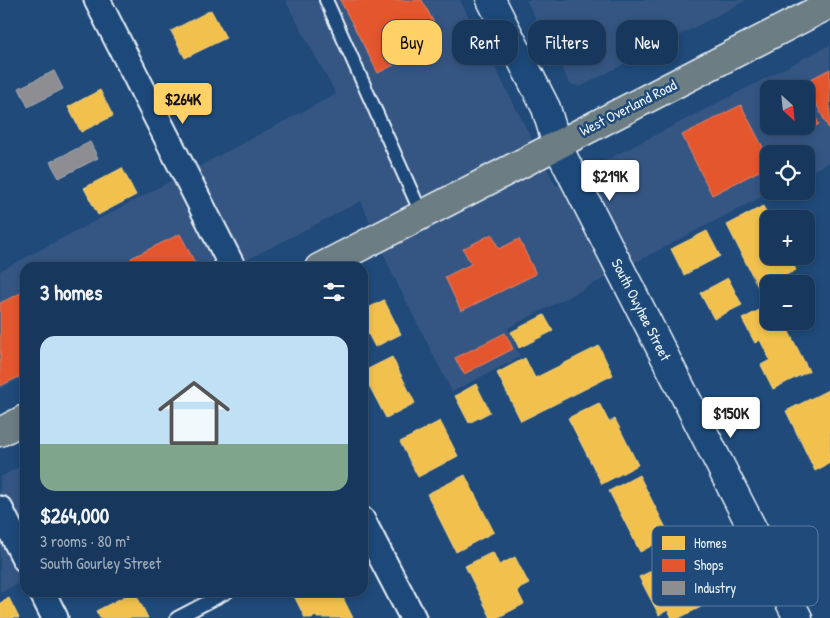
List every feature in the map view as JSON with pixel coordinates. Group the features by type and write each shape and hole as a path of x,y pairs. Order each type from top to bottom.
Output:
{"main road":[{"name":"West Overland Road","path":"331,262 830,4"},
{"path":"0,432 20,422"}],"street":[{"path":"97,0 230,262"},
{"name":"South Owyhee Street","path":"491,0 546,108 558,145 751,526"},
{"path":"0,509 20,549"},
{"path":"368,532 413,618"},
{"path":"44,597 55,618"},
{"name":"South Owyhee Street","path":"792,606 798,618"}],"lane":[{"path":"326,0 422,215"},
{"path":"177,618 217,597"}],"shaded area":[{"path":"285,0 460,0 470,20 452,20 452,65 494,65 556,186 760,81 760,135 815,135 815,80 762,80 830,45 830,162 815,170 815,145 760,145 760,198 508,328 520,357 452,392 392,273 361,201 243,262 20,262 20,379 0,389 0,271 336,94"},
{"path":"526,0 747,0 678,36 678,20 616,20 616,65 622,65 580,87 570,84 560,65 606,65 606,20 536,20"},
{"path":"20,467 20,583 0,593 0,477"}],"building: Homes":[{"path":"211,10 226,38 185,58 171,31"},
{"path":"100,90 113,116 81,132 68,107"},
{"path":"122,168 136,195 98,215 84,188"},
{"path":"763,206 765,210 760,210 760,265 794,265 796,270 786,275 760,275 759,289 727,225"},
{"path":"707,231 720,256 684,275 671,249"},
{"path":"728,278 742,305 714,319 700,293"},
{"path":"384,300 401,334 375,347 368,334 368,308"},
{"path":"760,310 760,330 788,330 809,371 773,389 761,365 770,360 760,340 755,343 742,319"},
{"path":"544,315 553,331 519,348 511,332"},
{"path":"599,346 613,375 521,421 497,373 525,358 535,378"},
{"path":"392,357 415,403 386,418 368,384 368,369"},
{"path":"476,384 490,412 469,423 455,396"},
{"path":"828,390 830,395 830,463 815,471 786,411"},
{"path":"599,403 609,422 615,419 638,465 602,484 568,418"},
{"path":"440,421 458,456 418,477 400,442"},
{"path":"465,475 494,532 456,552 427,494"},
{"path":"639,475 665,526 652,526 652,546 640,552 609,491"},
{"path":"493,552 499,565 515,557 529,584 517,590 524,604 497,618 491,618 465,566"},
{"path":"652,571 652,602 639,577"},
{"path":"123,597 138,597 148,618 100,618 96,611"},
{"path":"294,597 342,597 353,618 317,618 316,616 305,618"},
{"path":"9,598 19,618 0,618 0,603"},
{"path":"654,606 701,607 679,618 672,618 668,610 659,615"}],"building: Shops":[{"path":"340,0 422,0 432,20 382,20 382,65 394,65 378,73"},
{"path":"830,69 830,131 815,102 815,80 809,80"},
{"path":"741,105 762,145 760,145 760,171 712,195 682,135"},
{"path":"815,116 819,124 815,126"},
{"path":"180,234 194,262 133,262 131,258"},
{"path":"492,234 499,249 519,239 536,274 461,311 445,277 471,264 463,249"},
{"path":"20,293 20,376 0,386 0,303"},
{"path":"505,333 513,349 464,374 455,358"}],"building: Industry":[{"path":"54,71 63,89 28,107 19,88"},
{"path":"90,142 98,158 59,178 50,162"}]}
